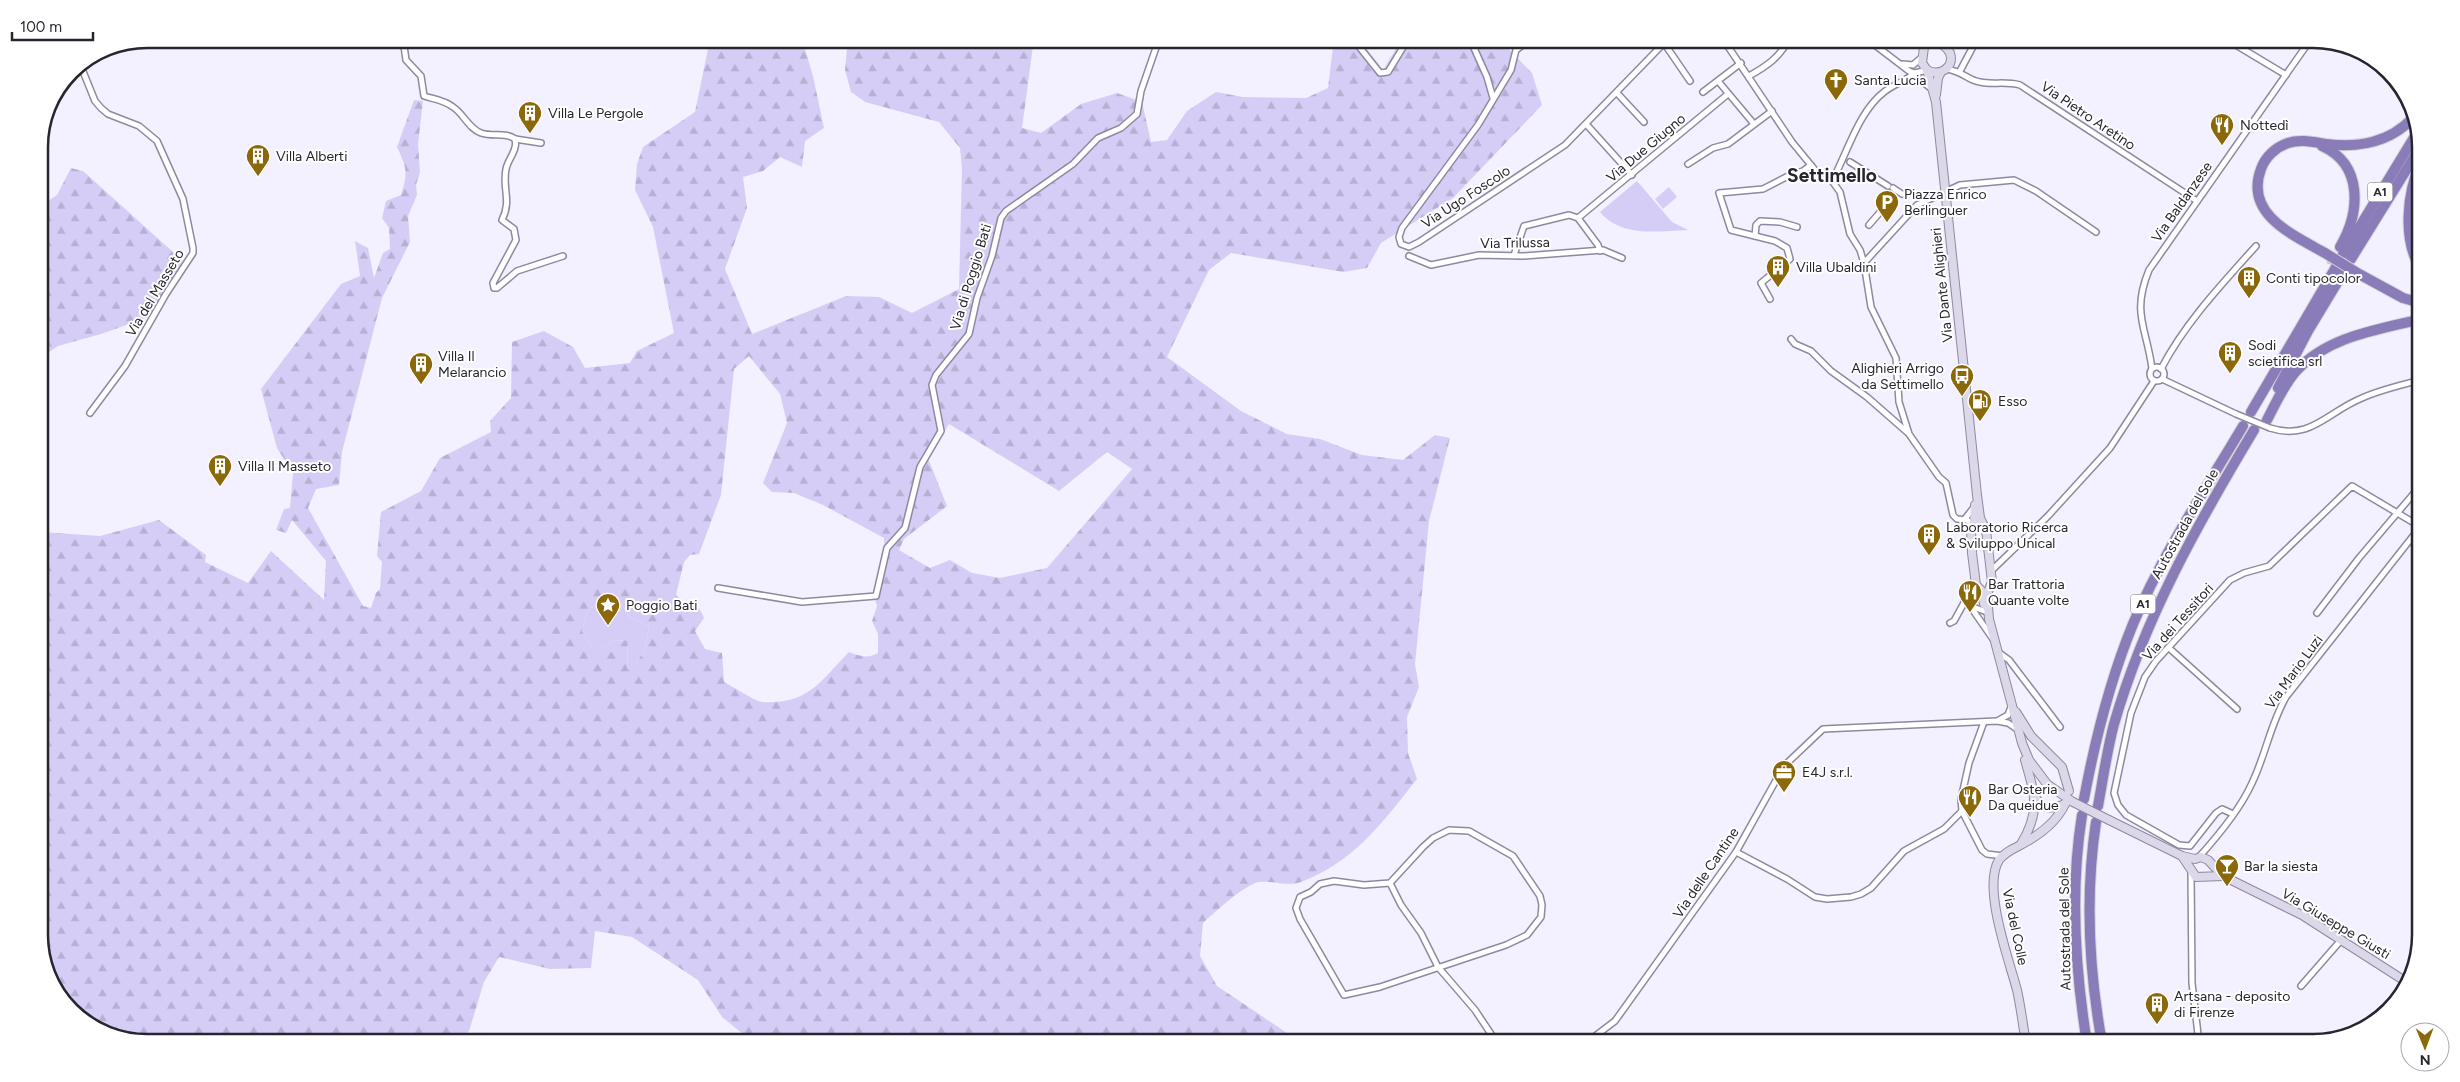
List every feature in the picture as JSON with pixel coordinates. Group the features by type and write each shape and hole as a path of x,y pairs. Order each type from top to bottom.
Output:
{"highway":[{"path":"2409,121 2378,142 2360,146 2299,141 2277,148 2262,165 2258,177 2257,193 2260,204 2269,217 2283,228 2359,274 2403,298 2412,300"},
{"name":"A1","path":"2344,255 2412,141"},
{"path":"2314,143 2336,154 2345,163 2355,188 2352,224 2344,255"},
{"name":"A1","path":"2344,255 2412,159"},
{"path":"2412,195 2409,216 2412,247"},
{"path":"2251,412 2320,292 2337,269 2266,422"},
{"path":"2266,422 2296,371 2322,350 2335,342 2412,321"},
{"name":"Autostrada del Sole","path":"2084,799 2102,720 2133,624 2172,547 2243,426"},
{"name":"Autostrada del Sole","path":"2098,806 2114,726 2143,638 2179,561 2228,474 2256,432"},
{"name":"Autostrada del Sole","path":"2082,815 2076,893 2079,996 2085,1034"},
{"name":"Autostrada del Sole","path":"2096,822 2091,894 2090,950 2094,997 2100,1034"}],"main road":[{"path":"1921,58 1927,48"},
{"name":"Via Dante Alighieri","path":"1944,48 1951,56 1937,82 1936,102 1977,496 1980,518 1985,528 1991,571 1990,588 1987,594 1988,614"},
{"name":"Via Dante Alighieri","path":"1921,58 1927,70 1936,102"},
{"path":"1927,70 1934,73 1944,71"},
{"name":"Via Dante Alighieri","path":"1977,496 1973,525 1970,530 1977,587 1981,590 1988,614 2012,705 2020,726 2020,737 2036,772 2046,784 2069,803"},
{"path":"1973,525 1979,524 1985,528"},
{"path":"1981,590 1990,588"},
{"path":"2012,705 2031,736 2062,767 2068,791"},
{"path":"2020,737 2035,796 2039,803 2047,807 2069,803"},
{"path":"2020,845 2034,818 2035,796"},
{"path":"2003,856 2031,839 2054,821 2069,803"},
{"name":"Via Giuseppe Giusti","path":"2069,803 2109,820 2182,856 2196,859 2205,858 2223,876 2302,915 2402,979"},
{"name":"Via del Colle","path":"2003,856 1994,871 1994,902 2017,993 2024,1034"},
{"name":"Via Giuseppe Giusti","path":"2182,856 2199,878 2209,875 2223,876"},
{"path":"2191,870 2196,859"},
{"path":"2209,875 2211,864"}],"street":[{"path":"404,48 406,60 421,76 424,96 434,97 452,106 470,125 480,132 493,136 510,136 515,139 541,143"},
{"name":"Via di Poggio Bati","path":"718,588 802,602 876,596 887,548 905,528 920,468 941,430 932,385 936,375 969,334 977,298 992,256 1001,218 1006,211 1072,164 1098,138 1121,128 1137,114 1141,90 1156,48"},
{"path":"1360,48 1380,73 1383,74 1388,72 1403,48"},
{"path":"1474,48 1488,77 1494,98"},
{"path":"1494,98 1511,70 1516,50 1519,48"},
{"name":"Via Ugo Foscolo","path":"1494,98 1470,137 1402,228 1399,237 1401,244 1409,246 1419,242 1550,156 1586,124 1659,48"},
{"path":"1670,48 1690,81"},
{"path":"1730,48 1792,142 1811,165 1832,181 1840,192 1850,234 1860,250 1864,263 1871,307 1896,358 1899,402 1909,434"},
{"path":"1749,76 1773,61 1784,48"},
{"path":"1879,48 1932,89"},
{"path":"1960,71 1972,48"},
{"path":"2241,48 2286,75"},
{"name":"Via Baldanzese","path":"2154,381 2150,376 2152,369 2140,317 2141,292 2151,266 2305,48"},
{"path":"1896,61 1904,65 1913,65 1921,58"},
{"path":"1702,92 1741,63"},
{"path":"1832,181 1846,161 1857,126 1883,93 1911,73 1927,70"},
{"name":"Via del Masseto","path":"83,71 95,101 101,108 108,114 139,126 157,142 183,199 194,248 193,253 166,294 124,366 90,413"},
{"name":"Via Pietro Aretino","path":"1944,71 1960,71 1978,82 2002,82 2020,85 2197,201"},
{"path":"1718,81 1754,124"},
{"path":"1617,93 1644,122"},
{"name":"Via Due Giugno","path":"1578,218 1728,94"},
{"path":"1688,164 1714,148 1728,144 1772,111"},
{"path":"1586,124 1632,175"},
{"path":"515,139 515,149 506,170 508,208 502,220 514,229 516,240 493,283 494,288 497,288 516,271 563,256"},
{"path":"1846,161 1902,194"},
{"path":"1770,299 1761,284 1790,258 1789,252 1783,244 1731,230 1719,193 1763,189 1792,174 1803,171 1811,165"},
{"path":"1864,263 1903,218 1917,205 1960,185 2014,180 2036,191 2096,232"},
{"path":"1869,225 1890,203"},
{"path":"1514,255 1524,226 1569,215 1578,218 1598,245 1600,251"},
{"path":"1755,236 1756,225 1760,221 1780,222 1797,227"},
{"path":"2161,369 2198,313 2256,246"},
{"name":"Via Trilussa","path":"1409,256 1431,265 1479,255 1600,251 1622,258"},
{"path":"1792,339 1795,344 1811,351 1831,371 1880,408 1909,434 1946,483 1953,515 1957,519 1964,520 1973,525"},
{"path":"2152,369 2161,369"},
{"path":"2161,369 2164,373 2162,379"},
{"path":"1991,571 2048,516 2110,448 2154,381 2162,379 2236,414 2266,422 2290,433 2308,429 2362,397 2412,383"},
{"name":"Via dei Tessitori","path":"2233,814 2222,809 2216,813 2190,846 2179,845 2126,815 2116,801 2116,778 2136,697 2145,677 2230,580 2244,573 2269,566 2352,486 2398,512"},
{"path":"2317,613 2359,558 2412,496"},
{"path":"1964,520 1975,506"},
{"path":"2398,512 2412,521"},
{"name":"Via Mario Luzi","path":"2196,859 2210,845 2233,814 2252,783 2275,717 2286,697 2412,537"},
{"path":"1989,556 2002,559"},
{"path":"1950,623 1954,621 1974,588 1975,575"},
{"path":"1962,606 1981,590"},
{"path":"1962,606 1970,606 1988,614"},
{"path":"1970,606 1994,640"},
{"path":"2169,648 2237,710"},
{"path":"1997,652 2008,660 2060,727"},
{"path":"1997,721 2008,715 2012,705"},
{"name":"Via delle Cantine","path":"1598,1034 1615,1021 1736,852 1784,766 1822,729 1917,723 1997,721 2011,724 2020,737"},
{"path":"1984,722 1963,784 1962,812 1982,850 1987,854 2003,856"},
{"path":"1736,852 1787,879 1815,897 1827,899 1851,897 1871,888 1904,851 1944,830 1962,812"},
{"path":"1449,830 1469,831 1513,856 1540,896 1542,905 1541,917 1527,935 1506,945 1442,967 1438,966 1380,987 1344,995 1296,908 1300,897 1311,892 1320,884 1334,881 1364,885 1390,883 1433,838 1449,830"},
{"path":"2210,845 2211,864"},
{"path":"2191,870 2193,892 2192,983 2198,1034"},
{"path":"1390,883 1401,905 1421,933 1438,966 1475,1010 1491,1034"},
{"path":"2301,986 2342,939"}],"green space":[{"path":"708,48 805,48 813,76 824,128 805,141 802,167 780,157 763,171 743,177 747,208 725,269 752,334 846,296 879,297 912,313 959,289 962,169 960,148 939,122 865,102 851,92 845,70 847,48 1033,48 1022,128 1041,133 1081,104 1117,93 1142,102 1151,142 1167,140 1187,111 1216,92 1243,97 1306,98 1328,88 1333,48 1366,48 1383,70 1396,48 1508,48 1532,73 1542,105 1453,198 1381,243 1367,268 1343,272 1231,253 1209,270 1167,357 1241,411 1287,434 1320,439 1362,455 1403,460 1435,435 1450,438 1429,521 1415,664 1419,687 1407,717 1408,753 1417,779 1366,839 1337,864 1301,882 1285,884 1259,882 1253,884 1230,899 1203,923 1200,956 1217,986 1287,1033 1296,1034 743,1034 722,1017 698,980 632,937 595,931 591,968 550,969 499,957 484,982 469,1031 466,1034 133,1034 108,1027 97,1021 76,1006 68,996 55,974 49,955 48,942 48,532 100,536 159,520 206,555 205,562 248,583 271,551 324,600 326,561 292,520 286,533 276,530 284,509 290,508 293,473 277,448 261,389 341,284 360,276 355,241 368,248 374,278 383,253 390,249 389,228 382,218 386,201 401,195 405,181 405,166 397,147 414,100 423,101 418,144 420,172 416,185 417,195 408,216 410,242 382,298 342,452 339,485 316,489 308,508 363,606 371,608 376,593 380,589 382,562 377,556 381,512 421,491 440,458 491,432 490,421 511,398 512,342 544,331 573,347 585,368 630,363 637,351 674,333 653,227 635,190 637,164 643,147 695,112","holes":["749,356 780,394 787,423 763,483 772,492 794,493 823,505 884,538 885,566 873,592 877,606 872,621 878,634 878,653 860,656 849,652 816,686 808,692 787,701 760,702 724,682 722,653 705,649 695,631 704,618 699,608 685,603 676,595 684,562 690,555 699,554 721,495 734,369","949,424 1059,491 1107,452 1132,469 1047,568 1000,578 972,573 950,560 930,568 899,550 904,539 947,506 928,458","600,601 621,603 630,618 649,626 645,649 633,669 627,669 628,640 614,641 603,648 593,648 582,631 588,610"]},
{"path":"71,168 83,171 183,261 149,317 101,334 58,346 48,353 48,201 57,195"},
{"path":"1637,181 1672,222 1688,230 1653,232 1630,229 1619,226 1600,212"},
{"path":"1669,187 1677,197 1663,209 1655,199"},
{"path":"600,601 621,603 630,618 649,626 645,649 633,669 627,670 628,640 614,641 603,648 593,648 582,631 588,610"}],"tunnel":[{"path":"2331,265 2337,251"},
{"path":"2254,430 2262,417"}],"place":[{"name":"Santa Lucia","path":"1836,101"},
{"name":"Villa Le Pergole","path":"530,134"},
{"name":"Nottedì","path":"2222,146"},
{"name":"Villa Alberti","path":"258,177"},
{"name":"Piazza Enrico Berlinguer","path":"1887,223"},
{"name":"Villa Ubaldini","path":"1778,288"},
{"name":"Conti tipocolor","path":"2249,299"},
{"name":"Sodi scietifica srl","path":"2230,374"},
{"name":"Villa Il Melarancio","path":"421,385"},
{"name":"Alighieri Arrigo da Settimello","path":"1962,397"},
{"name":"Esso","path":"1980,422"},
{"name":"Villa Il Masseto","path":"220,487"},
{"name":"Laboratorio Ricerca & Sviluppo Unical","path":"1929,556"},
{"name":"Bar Trattoria Quante volte","path":"1970,613"},
{"name":"Poggio Bati","path":"608,626"},
{"name":"E4J s.r.l.","path":"1784,793"},
{"name":"Bar Osteria Da queidue","path":"1970,818"},
{"name":"Bar la siesta","path":"2227,887"},
{"name":"Artsana - deposito di Firenze","path":"2157,1025"}],"district":[{"name":"Settimello","path":"1832,175"}]}
